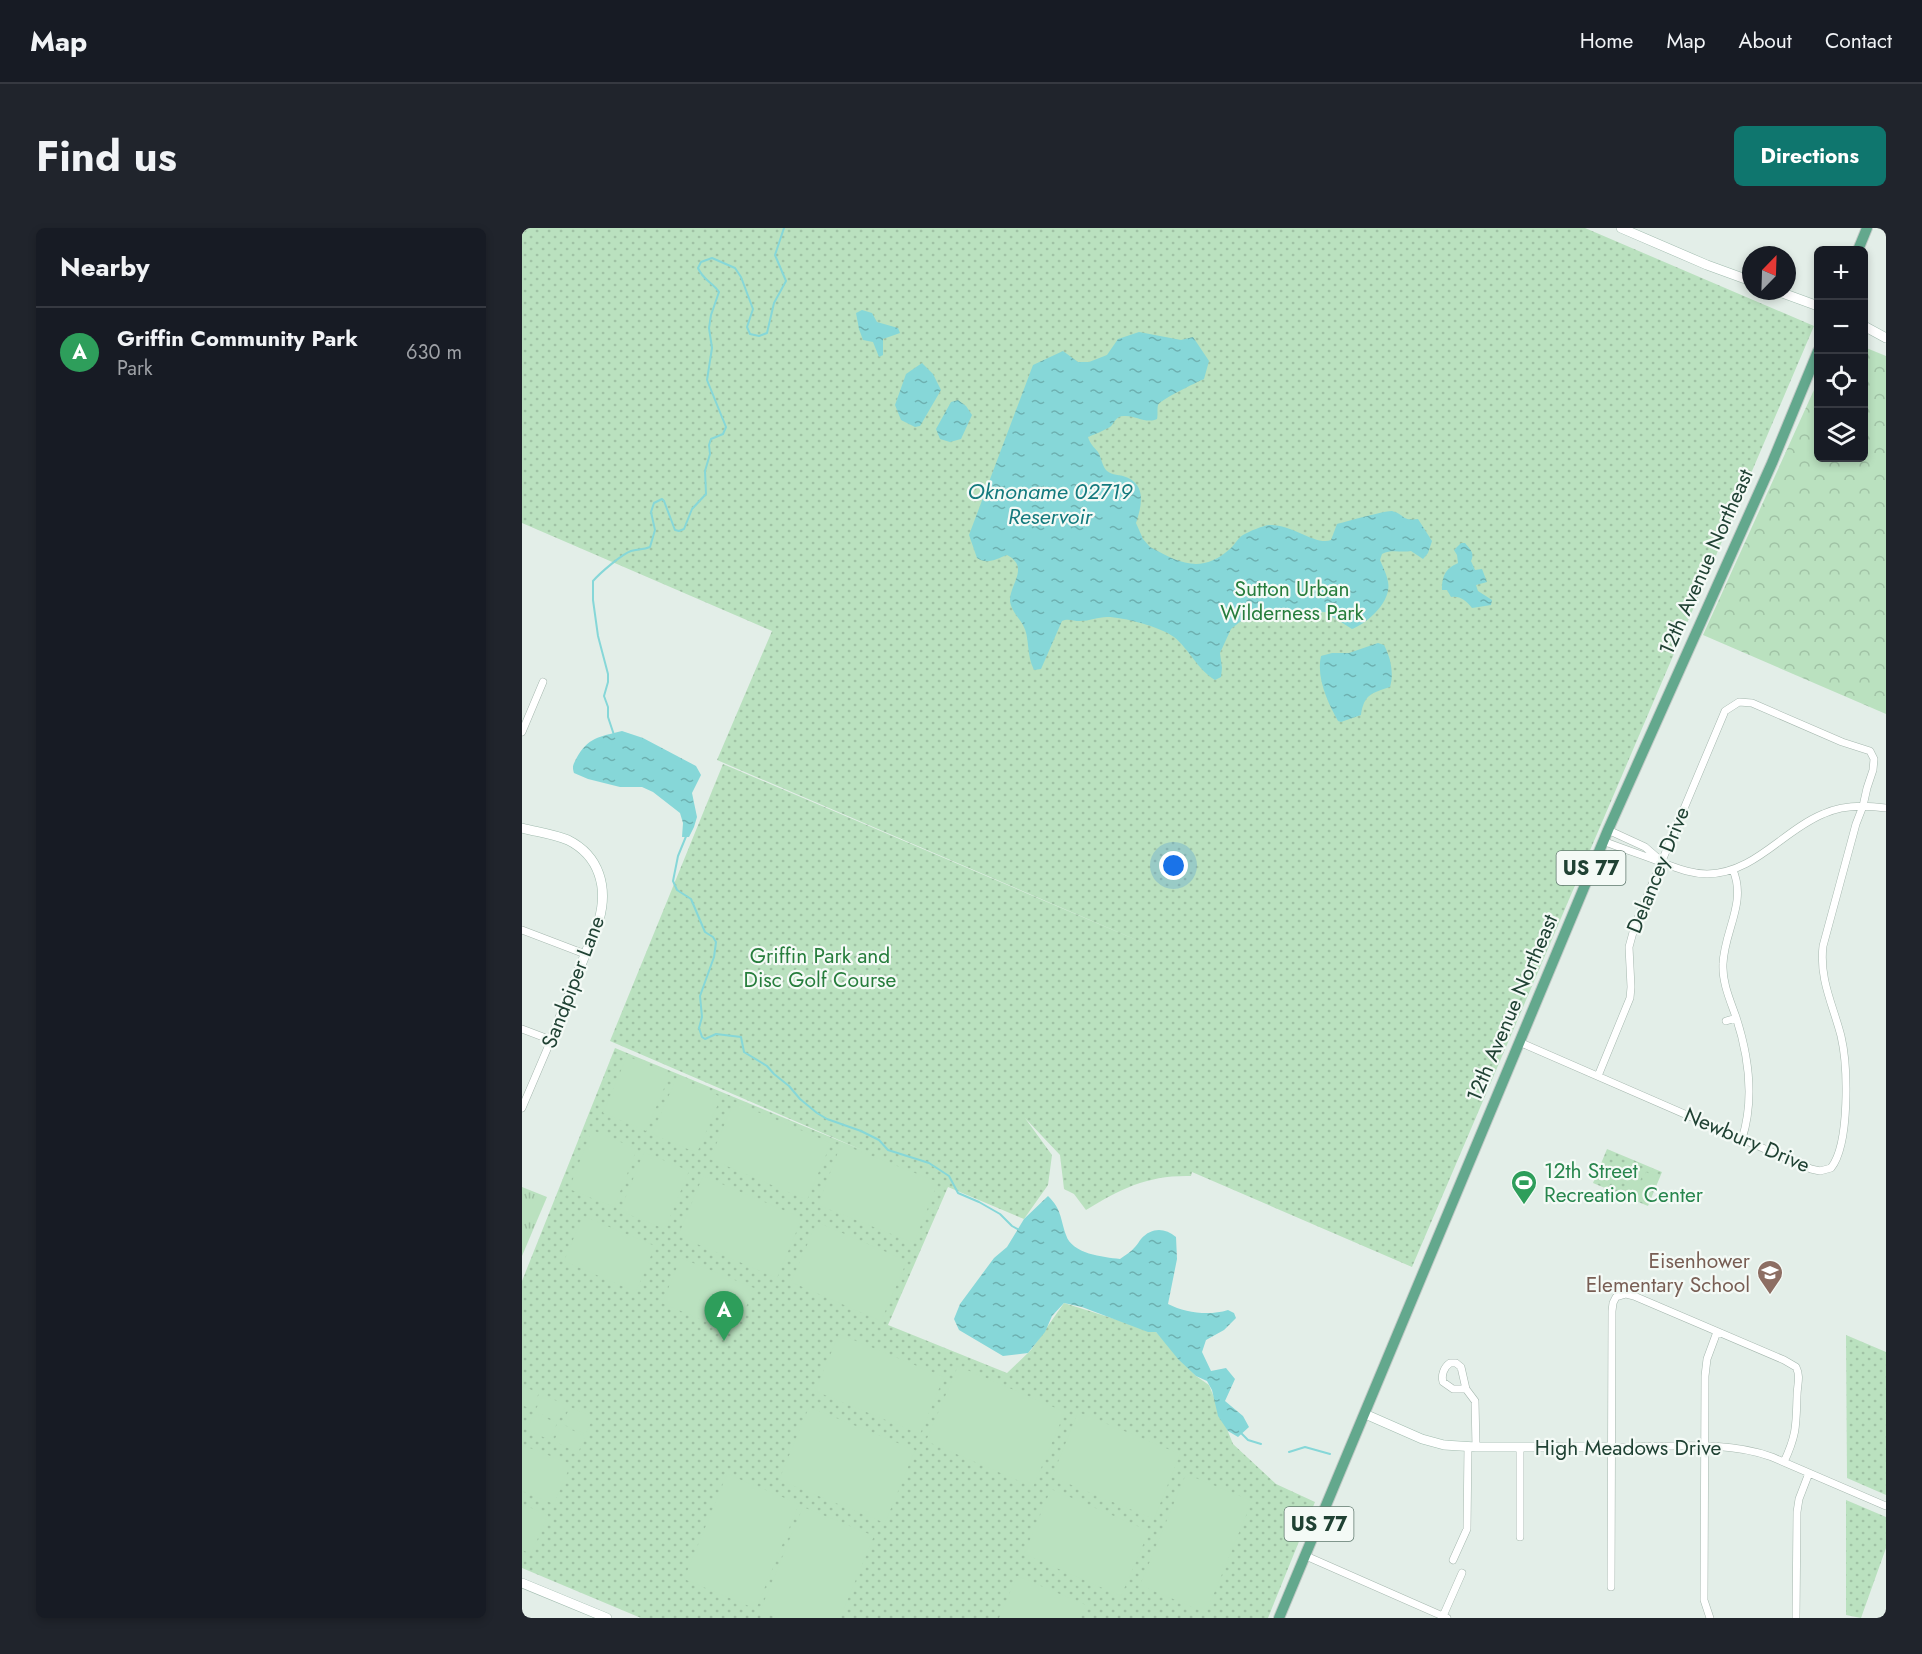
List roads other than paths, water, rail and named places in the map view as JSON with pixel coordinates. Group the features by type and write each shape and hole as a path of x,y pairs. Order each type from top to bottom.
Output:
{"main road":[{"path":"1860,246 1867,228"},
{"name":"12th Avenue Northeast","path":"1279,1618 1603,841 1772,463 1817,354"}],"street":[{"path":"1621,228 1742,278"},
{"path":"1796,298 1814,305"},
{"path":"1868,329 1886,338"},
{"path":"522,732 524,722 543,682"},
{"name":"Delancey Drive","path":"1598,1076 1630,998 1630,942 1725,711 1735,704 1752,703 1842,742 1870,751 1875,761 1863,806"},
{"path":"1603,841 1679,869 1699,874 1716,873 1733,870 1752,861 1823,813 1840,808 1863,806 1886,808"},
{"name":"Newbury Drive","path":"1519,1042 1820,1171 1831,1168 1840,1153 1845,1120 1843,1049 1824,981 1821,959 1856,824 1863,806"},
{"name":"Sandpiper Lane","path":"522,828 575,844 589,857 598,873 603,892 601,912 522,1108"},
{"path":"1608,830 1645,847 1661,862"},
{"path":"1733,870 1738,884 1738,899 1724,955 1723,970 1748,1067 1750,1099 1742,1139"},
{"path":"522,930 585,954"},
{"path":"1726,1021 1736,1018"},
{"path":"522,1029 551,1040"},
{"path":"1611,1587 1612,1311 1616,1297 1626,1294 1634,1296 1792,1364 1798,1370 1799,1379 1797,1421 1794,1439 1784,1462"},
{"path":"1710,1618 1704,1600 1705,1366 1718,1332"},
{"path":"1453,1560 1467,1529 1476,1405 1473,1396 1466,1389"},
{"name":"High Meadows Drive","path":"1365,1413 1422,1439 1444,1445 1705,1447 1754,1451 1886,1506"},
{"path":"1520,1447 1520,1537"},
{"path":"1796,1618 1797,1512 1799,1498 1809,1473"},
{"path":"1306,1556 1445,1617 1462,1573"},
{"path":"522,1582 607,1618"}],"water":[{"path":"862,310 872,313 877,322 898,328 900,333 883,339 883,355 879,357 873,342 863,340 859,329 856,313"},
{"name":"Oknoname 02719 Reservoir","path":"1139,332 1181,340 1193,337 1209,361 1204,379 1172,395 1158,405 1157,419 1121,416 1110,427 1088,437 1106,470 1131,479 1139,489 1141,502 1136,523 1143,539 1150,547 1171,558 1190,564 1200,564 1220,556 1243,535 1269,525 1285,527 1325,541 1331,540 1337,524 1374,514 1392,511 1406,518 1418,519 1432,541 1428,553 1423,559 1411,551 1382,554 1380,560 1388,582 1386,597 1378,610 1365,622 1352,629 1325,612 1287,609 1262,612 1241,621 1231,629 1220,653 1221,677 1215,680 1168,633 1142,623 1114,617 1080,621 1066,620 1062,621 1041,669 1034,670 1027,635 1010,603 1017,576 1017,565 1007,555 988,561 977,558 969,535 1033,365 1063,351 1078,362 1089,362 1107,355 1118,339"},
{"path":"922,363 933,374 941,390 920,426 915,427 901,420 895,405 906,374"},
{"path":"958,400 972,415 961,439 950,442 940,439 936,429 951,402"},
{"path":"1461,543 1465,543 1471,551 1471,561 1475,570 1482,569 1487,582 1476,585 1478,591 1492,600 1491,605 1472,608 1463,599 1451,597 1447,590 1442,590 1445,574 1458,563 1454,550"},
{"path":"1378,643 1384,645 1390,661 1392,677 1390,687 1370,695 1364,703 1361,715 1338,721 1322,681 1321,656 1332,653 1349,653"},
{"path":"622,731 643,738 696,766 701,775 692,793 697,817 689,837 682,837 683,823 680,813 653,792 642,787 620,787 574,773 574,763 585,746 595,739"},
{"path":"1048,1196 1058,1210 1069,1241 1089,1253 1120,1259 1150,1232 1158,1230 1176,1237 1177,1259 1168,1304 1198,1313 1228,1310 1234,1313 1236,1318 1224,1330 1206,1340 1202,1352 1211,1371 1226,1368 1235,1379 1225,1401 1243,1416 1249,1427 1238,1437 1228,1431 1218,1416 1212,1390 1207,1381 1196,1376 1178,1359 1156,1332 1148,1332 1082,1307 1064,1303 1052,1316 1045,1332 1028,1353 1003,1356 959,1330 954,1319 960,1304 994,1258 1007,1247 1024,1219"}],"waterway":[{"path":"614,735 604,696 608,674 598,636 593,581 627,553 650,547 655,530 651,512 654,503 662,499 664,501 675,530 679,531 684,529 692,509 706,494 705,471 710,454 709,445 711,439 723,434 726,427 707,380 712,348 709,328 719,292 698,268 701,262 712,258 735,268 741,277 753,309 747,327 750,334 759,336 767,333 774,303 786,281 775,255 784,228"},
{"path":"687,834 678,856 673,881 677,890 691,899 705,932 716,942 714,957 700,996 702,1017 699,1028 702,1037 705,1039 716,1034 741,1037 744,1052 767,1066 817,1113 879,1140 888,1150 929,1163 949,1176 958,1193 1000,1214 1021,1231"},
{"path":"1240,1432 1248,1440 1261,1444"},
{"path":"1289,1452 1305,1447 1330,1454"}],"place":[{"name":"12th Street Recreation Center","path":"1524,1206"},
{"name":"Eisenhower Elementary School","path":"1770,1296"},
{"name":"Griffin Community Park","path":"724,1341"}],"park label":[{"name":"Sutton Urban Wilderness Park","path":"1292,601"},
{"name":"Griffin Park and Disc Golf Course","path":"820,968"}]}
